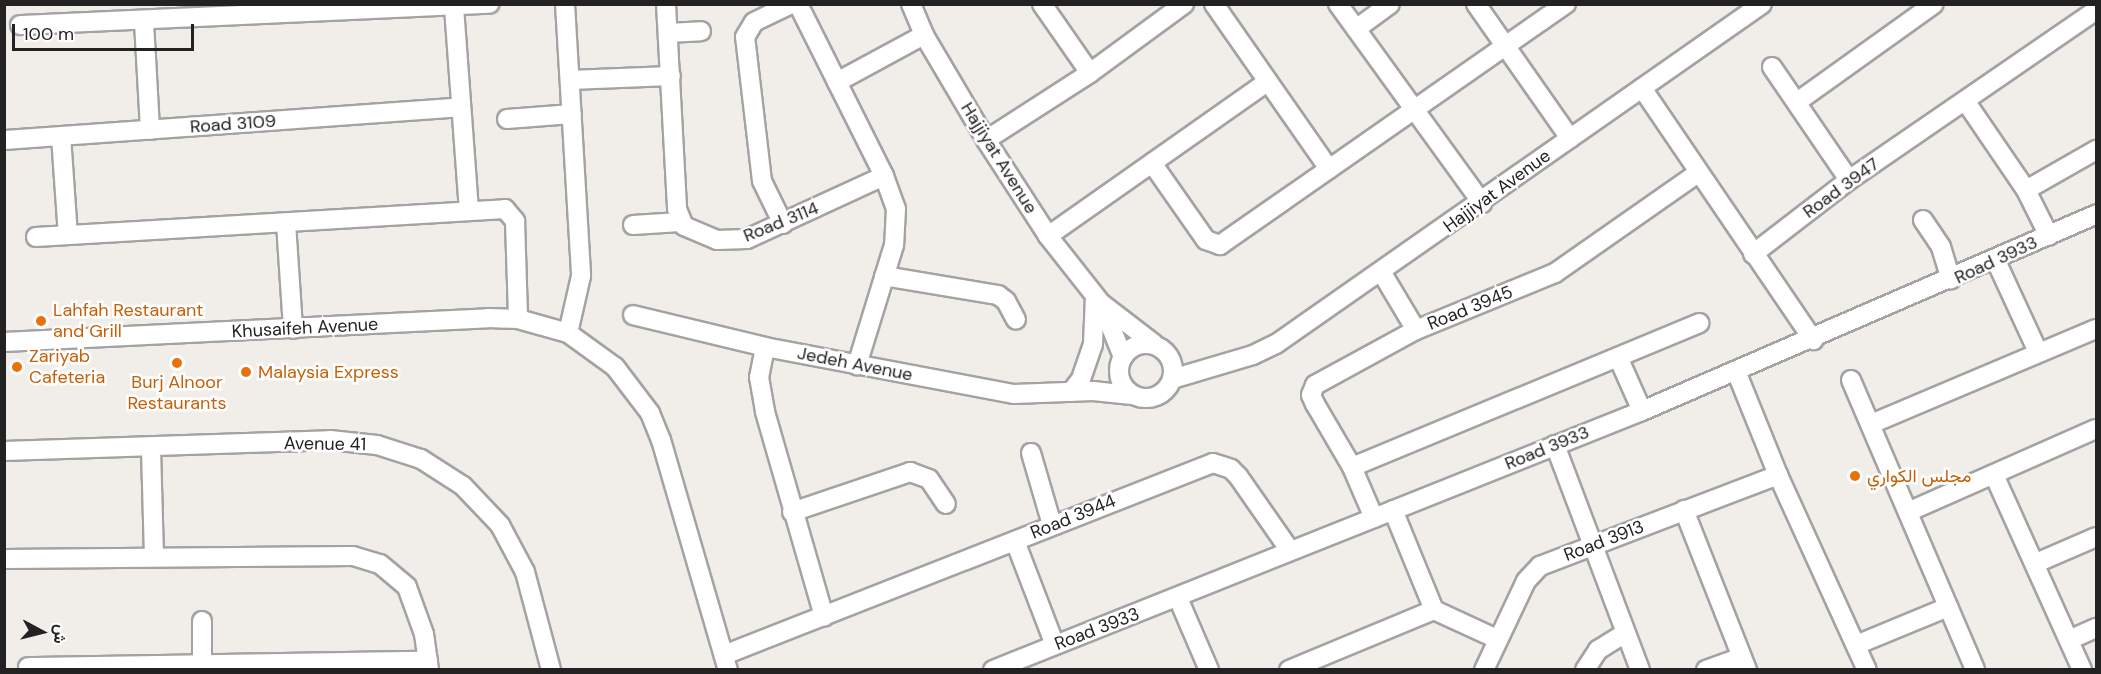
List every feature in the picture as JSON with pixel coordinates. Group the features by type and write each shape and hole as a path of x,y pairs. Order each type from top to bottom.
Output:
{"street":[{"path":"20,25 144,22 490,4"},
{"path":"565,4 581,276 568,333 615,367 650,413 661,440 726,662"},
{"path":"633,225 680,222 666,4"},
{"path":"783,224 762,181 745,37 754,22 791,4"},
{"path":"798,4 884,176 897,221 884,276 857,365"},
{"name":"Hajjiyat Avenue","path":"911,4 924,35 986,140 1048,236 1098,300"},
{"path":"1041,4 1090,73"},
{"path":"986,140 1090,73 1184,4"},
{"path":"1214,4 1329,169"},
{"path":"1338,4 1482,203"},
{"path":"1356,29 1390,4"},
{"path":"1476,4 1570,138"},
{"path":"1152,163 1212,245 1230,241 1505,44 1566,4"},
{"name":"Hajjiyat Avenue","path":"1172,379 1276,344 1382,273 1762,4"},
{"path":"1797,102 1934,4"},
{"path":"454,7 469,210"},
{"name":"Road 3947","path":"1753,254 1849,180 1966,102 2094,9"},
{"path":"144,22 150,130"},
{"path":"668,33 701,31"},
{"path":"837,82 924,35"},
{"path":"1772,68 1849,180"},
{"path":"570,80 671,76"},
{"path":"1048,236 1268,82"},
{"path":"1642,87 1753,254 1814,340"},
{"path":"1966,102 2026,190 2049,236"},
{"name":"Road 3109","path":"4,140 461,107"},
{"path":"507,119 572,114"},
{"path":"61,136 69,235"},
{"path":"2026,190 2097,150"},
{"name":"Road 3945","path":"1374,518 1352,467 1315,404 1311,395 1315,386 1416,330 1555,273 1698,173"},
{"name":"Road 3114","path":"680,222 706,237 727,241 747,239 884,176"},
{"path":"36,237 501,208 514,217 519,319"},
{"name":"Road 3933","path":"993,669 1178,598 1289,549 1374,518 1642,411 1736,370 1814,340 2097,215"},
{"path":"1923,220 1941,247 1951,280"},
{"path":"286,223 293,329"},
{"path":"1996,261 2038,352"},
{"path":"1382,273 1416,330"},
{"path":"884,276 998,295 1006,301 1016,320"},
{"path":"1098,300 1160,348 1173,364 1172,379 1159,395 1146,398 1132,394 1122,384 1121,360 1098,300"},
{"path":"1075,392 1093,344 1098,300"},
{"name":"Jedeh Avenue","path":"633,315 765,347 1014,394 1075,392 1132,394"},
{"name":"Khusaifeh Avenue","path":"4,342 519,319 568,333"},
{"path":"1352,467 1699,322"},
{"path":"1871,424 2097,329"},
{"path":"765,347 759,369 760,387 792,512 824,617"},
{"path":"1075,392 1121,360 1133,347 1160,348 1224,363"},
{"path":"1618,357 1642,411"},
{"path":"1736,370 1778,475 1867,669"},
{"path":"1851,380 1910,511 1975,669"},
{"path":"1910,511 1995,477 2097,429"},
{"name":"Avenue 41","path":"4,451 151,449 354,441 399,451 441,471 483,504 514,548 525,572 551,669"},
{"path":"1555,445 1640,669"},
{"path":"151,449 154,556"},
{"path":"1031,453 1052,525"},
{"name":"Road 3944","path":"726,662 824,617 1213,463 1231,468 1289,549"},
{"path":"792,512 910,472 929,479 946,504"},
{"name":"Road 3913","path":"1484,669 1497,639 1535,570 1594,545 1778,475"},
{"path":"1995,477 2036,563 2082,669"},
{"path":"1393,510 1434,610 1497,639"},
{"path":"1684,510 1745,663 1706,669"},
{"path":"2036,563 2097,537"},
{"path":"1015,541 1055,645"},
{"path":"4,559 353,556 380,564 407,588 424,634 429,665 28,667"},
{"path":"1178,598 1209,669"},
{"path":"1856,645 1948,607"},
{"path":"1289,669 1327,662 1434,610"},
{"path":"202,621 202,667"},
{"path":"2069,640 2097,628"},
{"path":"1585,669 1598,650 1625,633"}],"place":[{"name":"Lahfah Restaurant and Grill","path":"41,321"},
{"name":"Burj Alnoor Restaurants","path":"177,363"},
{"name":"Zariyab Cafeteria","path":"17,367"},
{"name":"Malaysia Express","path":"246,372"},
{"name":"مجلس الكواري","path":"1855,476"}]}
